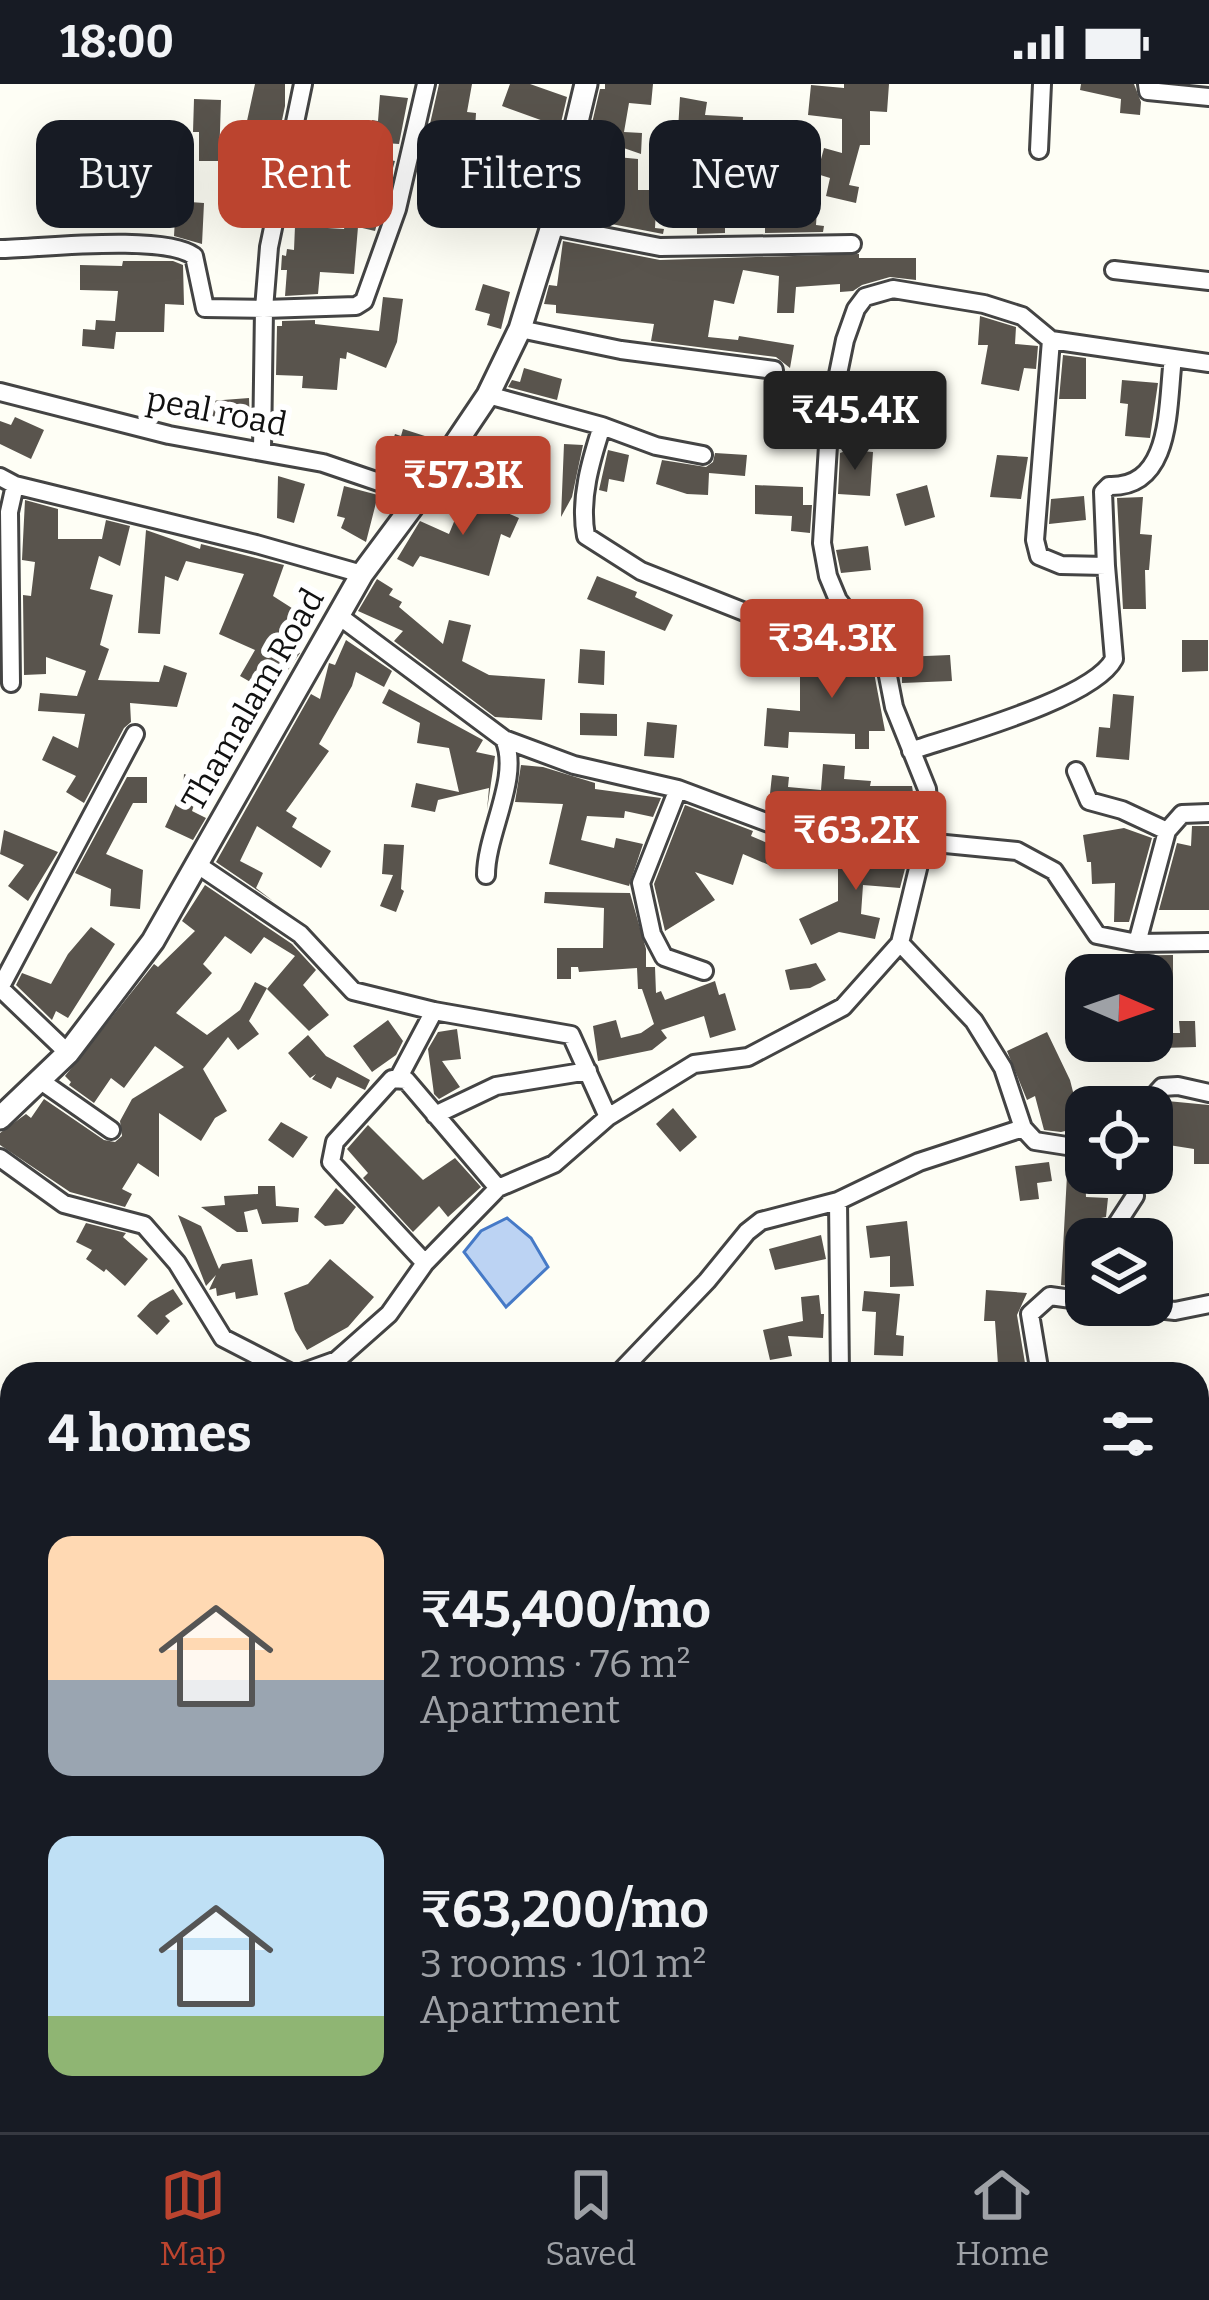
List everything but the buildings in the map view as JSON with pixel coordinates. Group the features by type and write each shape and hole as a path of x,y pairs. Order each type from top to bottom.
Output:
{"street":[{"path":"262,450 269,247 303,84"},
{"path":"0,249 155,244 194,256 205,308 356,306 364,301 397,209 426,84"},
{"name":"Thamalam Road","path":"577,120 586,84"},
{"path":"1039,150 1042,84"},
{"path":"1147,84 1148,91 1209,97"},
{"name":"Thamalam Road","path":"0,1118 68,1053 153,941 362,574 488,395 520,329 551,228"},
{"path":"562,228 659,247 852,244"},
{"path":"1114,270 1209,281"},
{"path":"331,1362 389,1314 425,1263 498,1188 554,1164 608,1117 694,1064 748,1057 844,1007 900,943 931,820 926,789 894,707 881,640 852,618 838,600 822,544 830,412 845,340 865,297 881,291 909,291 1005,310 1022,316 1051,340 1209,363"},
{"path":"520,329 622,350 774,370"},
{"path":"1051,340 1035,540 1039,556 1052,563 1106,566"},
{"path":"910,752 1043,704 1107,672 1115,645 1103,491 1143,480 1152,469 1160,453 1173,358"},
{"name":"peal road","path":"0,392 169,435 323,463 421,496"},
{"path":"488,395 656,446 703,455"},
{"path":"830,412 900,434"},
{"path":"602,426 590,466 586,536 641,571 786,630 828,636 861,623"},
{"path":"11,683 7,481 362,574"},
{"path":"339,616 504,739 574,765 678,788 782,828 1017,851 1054,872 1097,935 1137,944 1209,943"},
{"path":"68,1053 0,988 136,734"},
{"path":"486,875 491,828 501,812 508,764 504,739"},
{"path":"1076,771 1089,801 1167,831"},
{"path":"678,788 641,883 652,934 664,957 704,971"},
{"path":"1137,944 1167,831 1182,814 1209,813"},
{"path":"194,863 300,934 353,991 571,1035 608,1117"},
{"path":"900,943 974,1021 1004,1068 1023,1128 1035,1141 1065,1146"},
{"path":"425,1263 331,1162 335,1142 399,1077 434,1011"},
{"path":"435,1115 496,1086 588,1071"},
{"path":"399,1077 498,1188"},
{"path":"38,1079 111,1130"},
{"path":"1173,1086 1209,1093"},
{"path":"629,1362 761,1221 838,1201 919,1162 1023,1128"},
{"path":"0,1158 64,1204 143,1225 177,1263 223,1338 272,1362"},
{"path":"1121,1218 1135,1196"},
{"path":"838,1201 840,1362"},
{"path":"1038,1362 1030,1315 1049,1296 1065,1295"},
{"path":"1173,1311 1209,1304"}],"water":[{"path":"507,1218 531,1238 548,1267 506,1307 464,1252 481,1231"}]}
